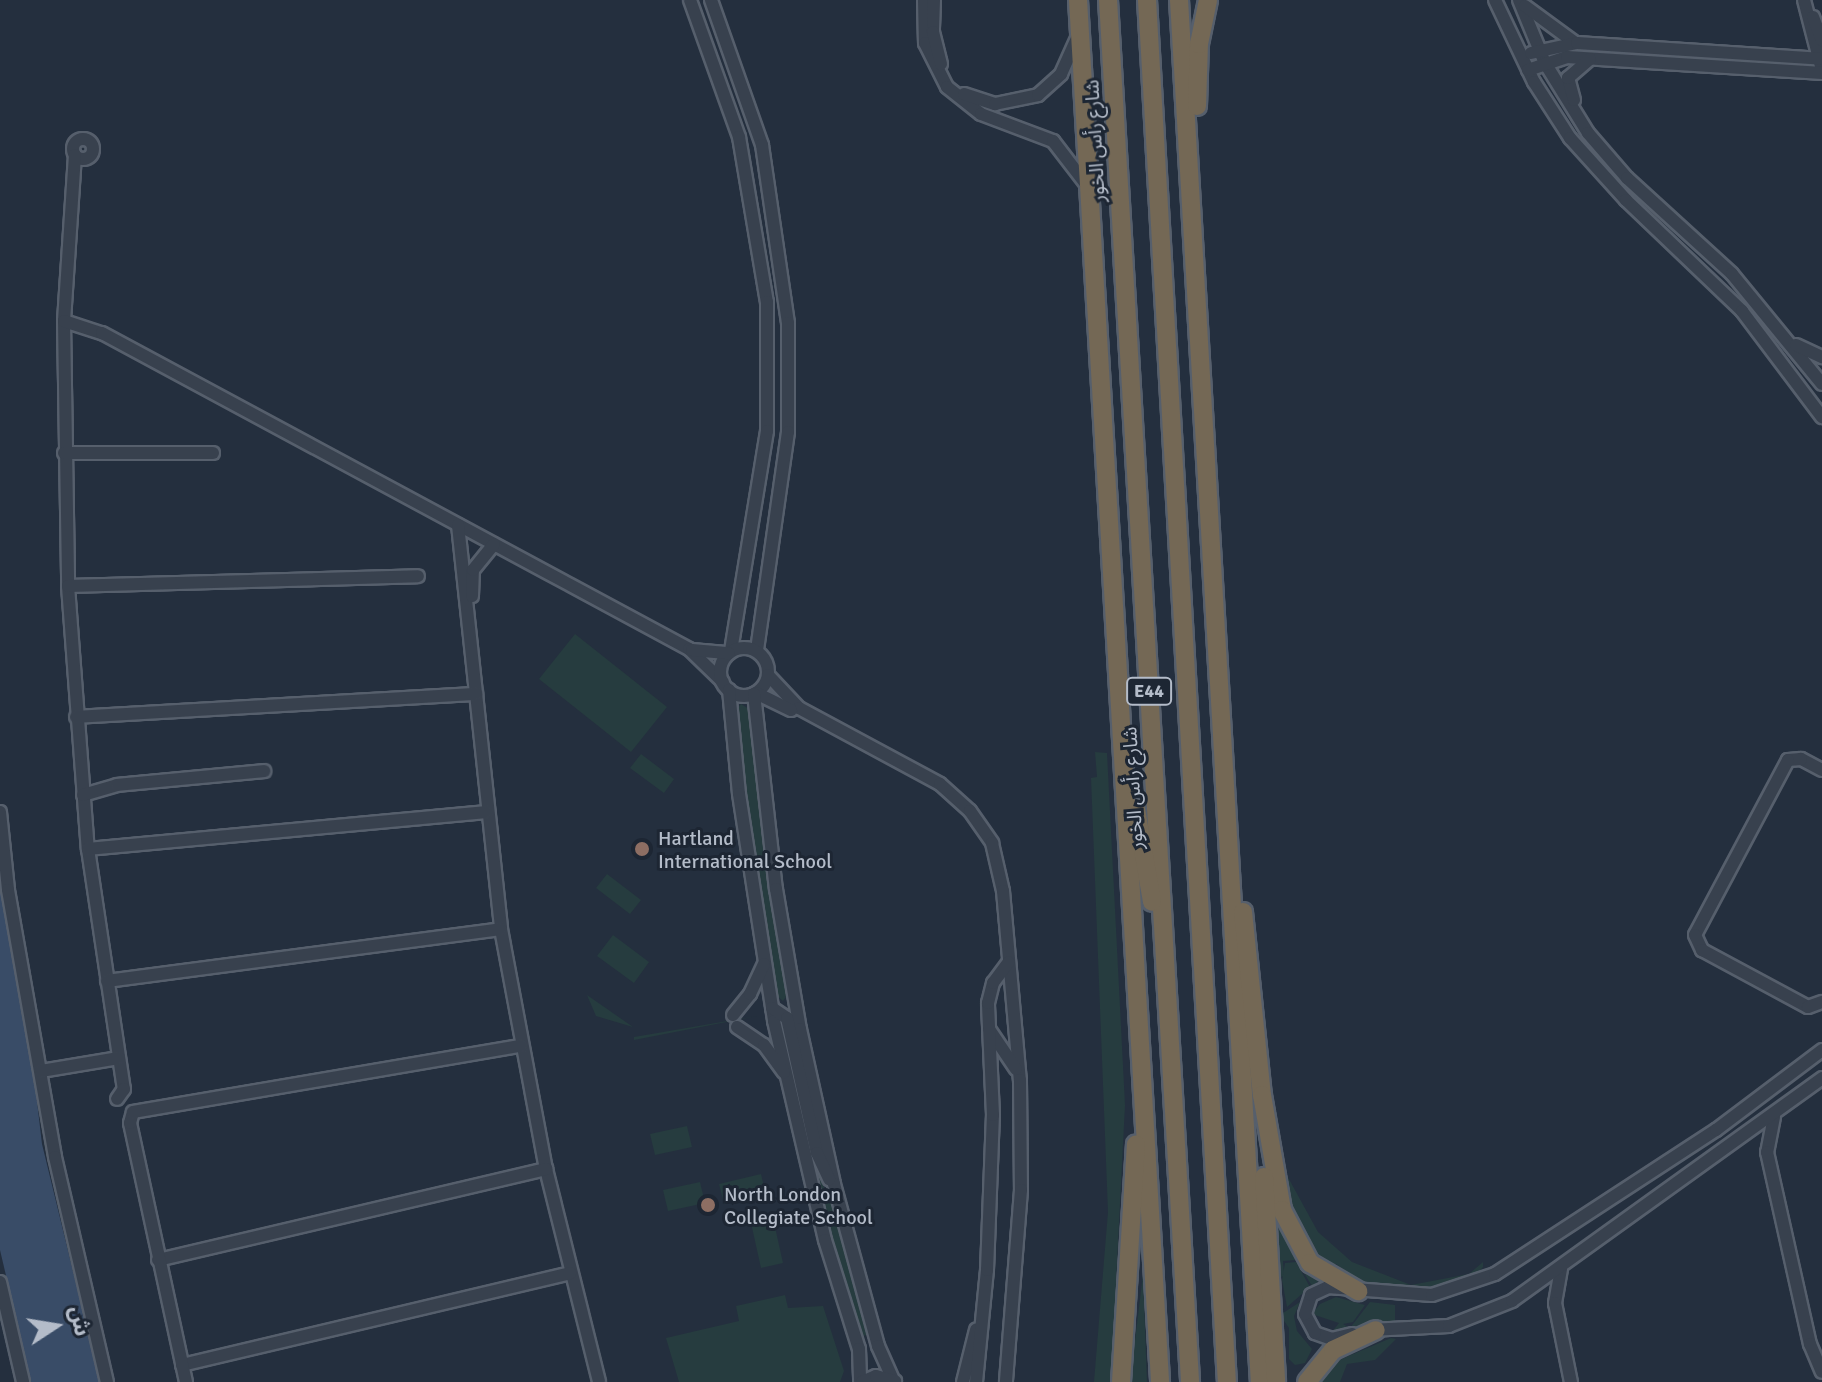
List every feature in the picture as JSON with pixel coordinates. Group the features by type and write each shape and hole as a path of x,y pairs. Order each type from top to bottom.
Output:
{"highway":[{"path":"1078,0 1160,1382"},
{"name":"شارع رأس الخور","path":"1108,0 1190,1382"},
{"name":"E44","path":"1147,0 1227,1382"},
{"path":"1179,0 1260,1382"},
{"path":"1190,216 1199,188 1197,62 1208,0"},
{"path":"1120,720 1167,986"},
{"path":"1228,869 1241,901 1275,1184 1291,1234 1317,1270 1358,1291"},
{"path":"1121,1382 1134,1233 1136,1112 1143,1078"},
{"path":"1262,1095 1276,1382"},
{"path":"1251,1382 1253,1264"},
{"path":"1307,1382 1333,1350 1376,1330"}],"street":[{"path":"690,0 739,137 767,302 767,431 730,652 721,667 765,961 786,1014 817,1153 834,1184 878,1346 895,1380"},
{"path":"711,0 762,145 787,311 788,432 757,651 768,675 799,708 940,784 979,823 994,852 1009,962 1020,1080 1021,1190 1006,1382"},
{"path":"924,0 925,43 947,87 981,114 1053,141 1089,188"},
{"path":"934,0 933,32 940,61 954,85 977,101 1015,103 1044,90 1065,67 1080,29"},
{"path":"1495,0 1529,50 1545,63 1598,145 1627,178"},
{"path":"1504,0 1529,50"},
{"path":"1519,0 1531,76 1585,157 1742,311 1822,417"},
{"path":"1519,0 1542,23 1577,43"},
{"path":"1805,0 1809,28 1821,65"},
{"path":"1805,0 1822,40"},
{"path":"1783,56 1801,47 1809,28"},
{"path":"1529,50 1577,43 1783,56 1821,65"},
{"path":"1531,76 1545,63 1591,58 1821,65"},
{"path":"1591,58 1572,71 1567,84 1598,145"},
{"path":"1531,76 1545,77 1589,143 1732,274 1792,342 1820,379 1807,396"},
{"path":"75,155 64,321 68,586 88,849 124,1092 117,1099"},
{"path":"64,321 102,333 689,649 726,686 755,693 928,785 967,817 994,852"},
{"path":"1792,342 1822,357"},
{"path":"1807,396 1822,391"},
{"path":"64,453 213,453"},
{"path":"458,525 486,812 501,929 546,1169 599,1382"},
{"path":"472,650 471,577 494,544"},
{"path":"68,586 418,576"},
{"path":"689,649 757,651"},
{"path":"768,675 755,693 786,1014 788,1079 826,1247 859,1349 861,1382 876,1376 895,1380"},
{"path":"76,717 476,694"},
{"path":"1822,770 1801,759 1788,760 1695,935 1702,950 1808,1007 1822,1002"},
{"path":"83,795 117,785 264,771"},
{"path":"0,812 8,890 65,1208 107,1382"},
{"path":"88,849 486,812"},
{"path":"107,981 501,929"},
{"path":"765,961 735,1021 764,1045 788,1079"},
{"path":"976,1382 993,1115 988,1003 993,983 1009,962"},
{"path":"988,1003 1004,1003 1014,1013"},
{"path":"989,1029 1007,1049 1020,1080"},
{"path":"186,1382 130,1123 137,1110 521,1046"},
{"path":"1822,1050 1716,1130 1495,1274 1432,1295 1328,1287 1315,1292 1305,1309 1308,1325 1332,1339 1376,1330 1422,1331 1465,1322 1512,1301 1561,1269 1646,1200 1776,1113 1822,1078"},
{"path":"41,1071 119,1058"},
{"path":"1776,1113 1767,1152 1810,1344 1813,1372 1822,1382"},
{"path":"158,1260 546,1169"},
{"path":"1561,1269 1555,1303 1571,1382"},
{"path":"182,1365 570,1273"},
{"path":"0,1282 23,1382"},
{"path":"963,1382 982,1320"},
{"path":"1810,1344 1822,1372"}],"green space":[{"path":"575,634 667,707 631,752 539,679"},
{"path":"741,704 749,709 788,994 783,1001 777,996 758,892 740,749 737,709"},
{"path":"1095,752 1107,753 1125,1105 1111,1382 1094,1382 1108,1212 1091,778 1097,777"},
{"path":"641,754 674,779 664,793 630,768"},
{"path":"607,874 641,900 630,914 596,888"},
{"path":"613,935 649,962 634,983 597,956"},
{"path":"587,995 633,1027 596,1016"},
{"path":"757,1016 634,1040 634,1037"},
{"path":"788,1035 819,1176 838,1218 869,1334 860,1337 815,1187 784,1036"},
{"path":"687,1126 692,1147 655,1155 650,1134"},
{"path":"1284,1170 1318,1232 1352,1262 1411,1285 1469,1274 1483,1262 1483,1267 1477,1274 1426,1288 1346,1280 1321,1263 1324,1264 1309,1247 1292,1211","holes":["1325,1264 1336,1264 1351,1275 1342,1274 1338,1267"]},
{"path":"761,1174 766,1195 724,1204 719,1184"},
{"path":"700,1182 705,1203 668,1211 663,1190"},
{"path":"1275,1212 1294,1253 1320,1280 1312,1286 1296,1260 1283,1261 1284,1275 1278,1280"},
{"path":"773,1218 783,1263 761,1268 751,1223"},
{"path":"1296,1262 1310,1287 1287,1307 1282,1280 1285,1263"},
{"path":"1143,1274 1147,1382 1130,1382"},
{"path":"785,1295 788,1308 823,1306 844,1371 840,1382 679,1382 666,1338 739,1321 736,1306"},
{"path":"1336,1297 1365,1305 1353,1322 1343,1324 1350,1328 1370,1302 1395,1305 1395,1323 1331,1333 1339,1323 1312,1314 1320,1304"},
{"path":"1300,1302 1294,1316 1297,1331 1312,1349 1305,1363 1295,1365 1289,1359 1289,1328 1280,1315"},
{"path":"1391,1338 1396,1339 1375,1360 1347,1364 1340,1382 1319,1382 1325,1366"}],"water":[{"path":"0,879 23,982 42,1144 100,1382 31,1382 0,1250"}],"place":[{"name":"Hartland International School","path":"642,849"},
{"name":"North London Collegiate School","path":"708,1205"}]}
